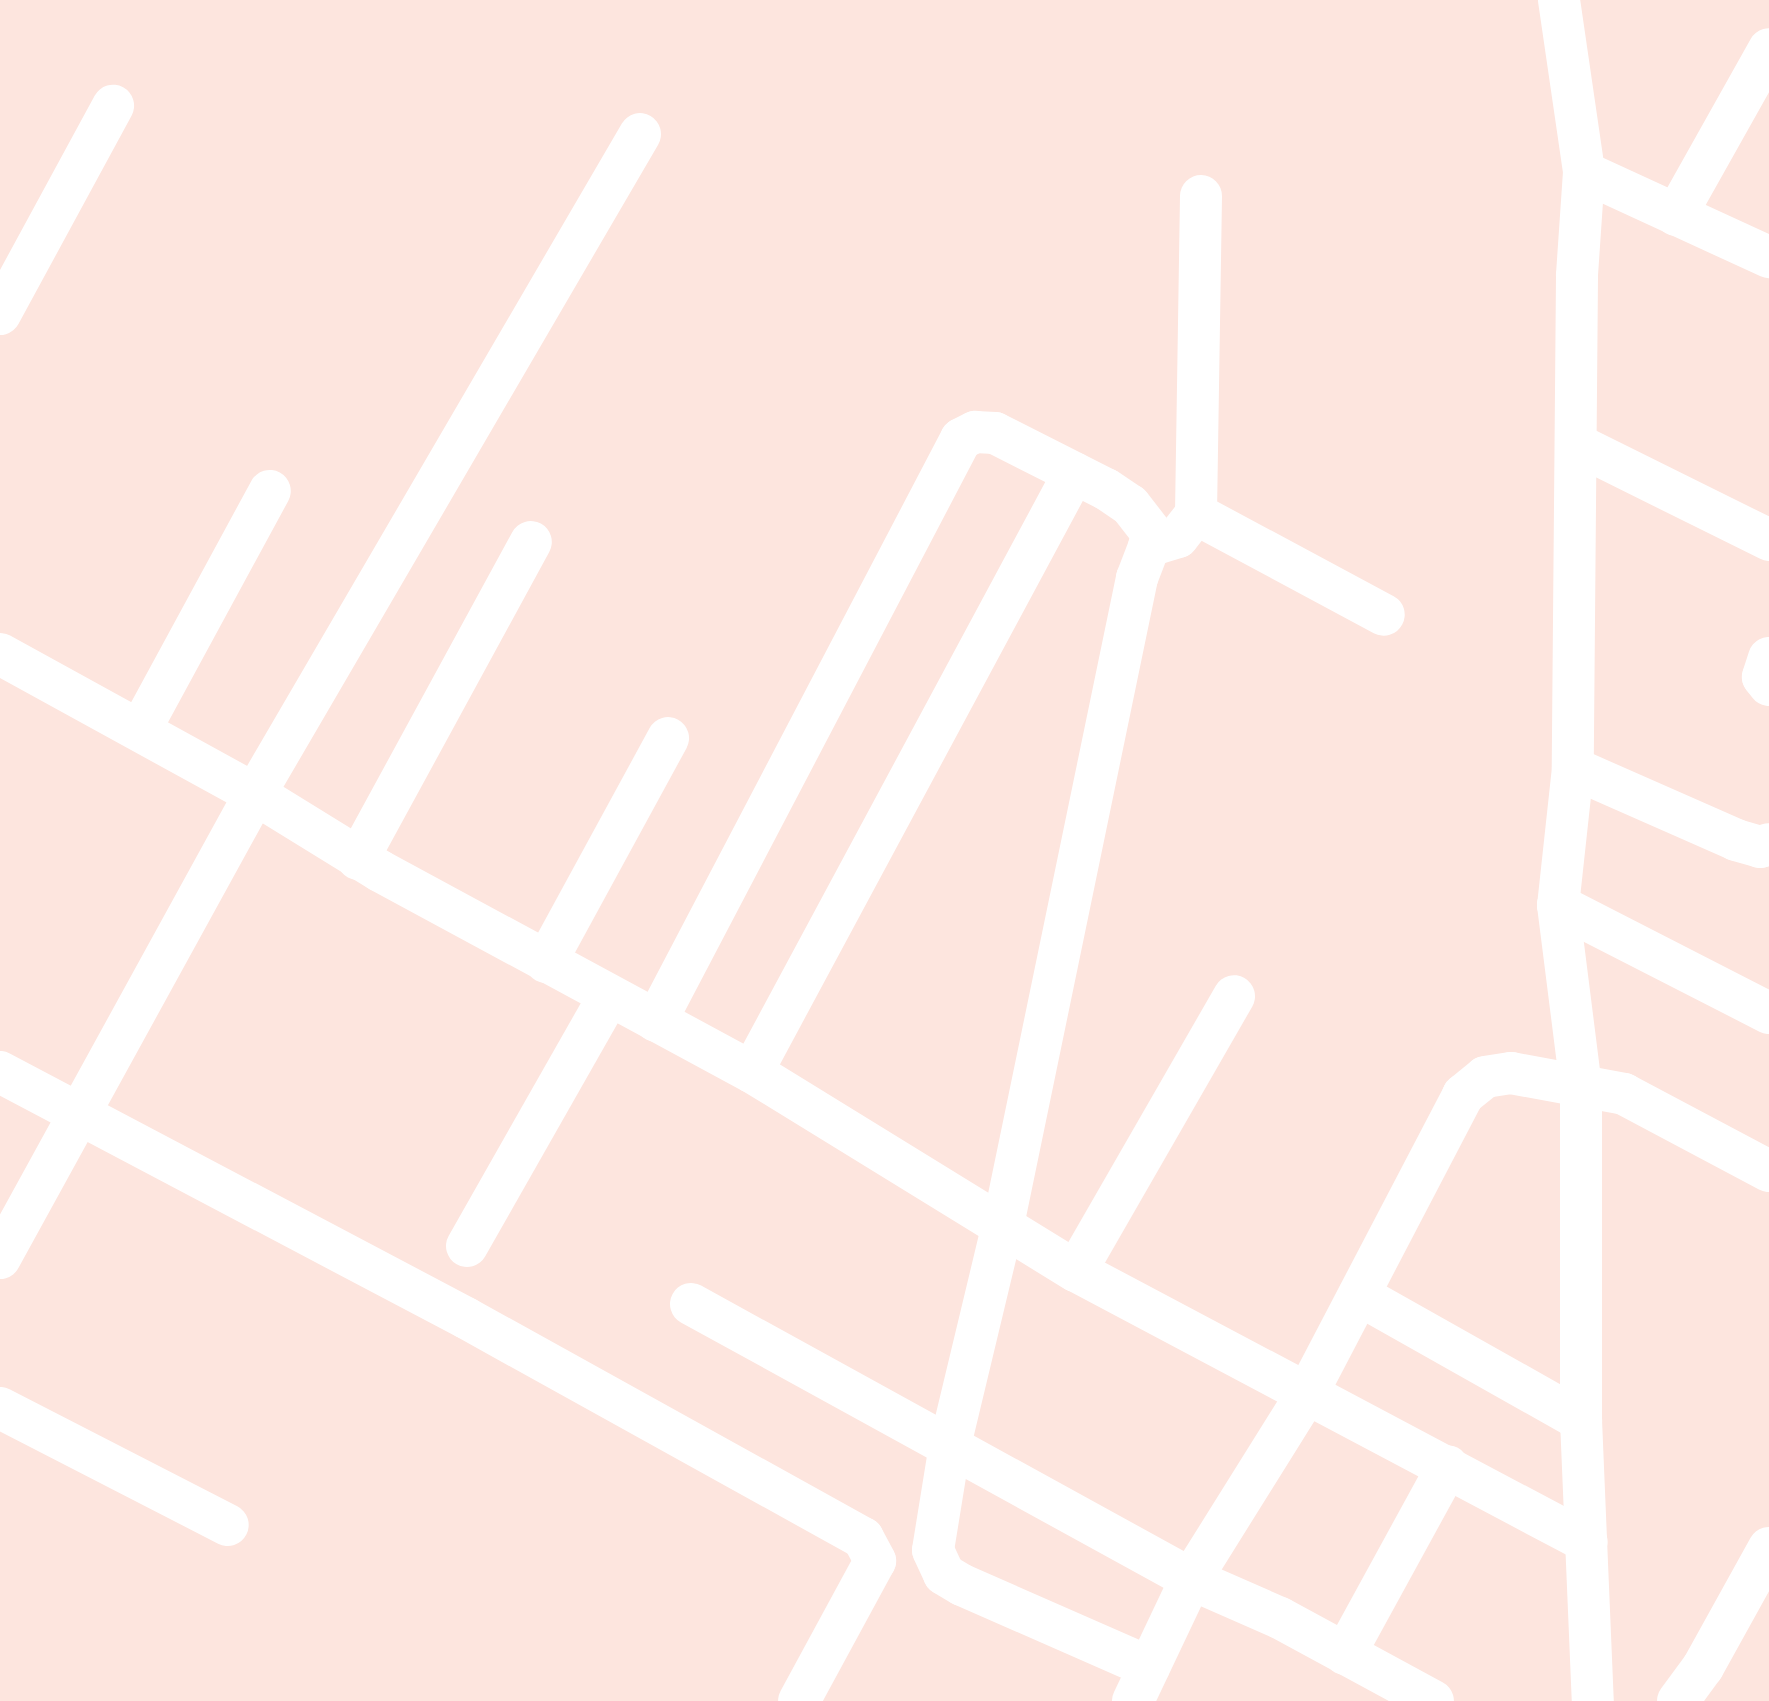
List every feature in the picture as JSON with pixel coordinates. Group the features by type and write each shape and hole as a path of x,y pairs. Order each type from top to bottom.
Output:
{"street":[{"path":"1559,0 1584,172 1577,276 1573,768 1558,905 1581,1086 1581,1420 1593,1701"},
{"path":"1676,215 1769,49"},
{"path":"0,314 113,106"},
{"path":"0,1258 255,794 640,134"},
{"path":"1584,172 1767,253"},
{"path":"1201,196 1196,514 1178,537 1158,541 1143,554 1137,578 1003,1225 950,1445 933,1550 944,1574 1141,1684 1191,1579 1309,1390 1463,1095 1485,1077 1511,1073 1624,1094 1769,1171"},
{"path":"656,1021 961,439 975,432 995,433 1074,473 1130,505 1158,541"},
{"path":"1576,444 1769,540"},
{"path":"752,1072 1074,473"},
{"path":"140,730 270,491"},
{"path":"1196,514 1384,615"},
{"path":"358,859 531,542"},
{"path":"0,654 255,794 358,859 752,1072 1076,1271 1309,1390 1587,1542"},
{"path":"1769,658 1763,677 1769,685"},
{"path":"546,962 668,738"},
{"path":"1573,768 1736,840 1760,847 1769,844"},
{"path":"1558,905 1769,1013"},
{"path":"467,1246 609,996"},
{"path":"1076,1271 1234,996"},
{"path":"0,1072 466,1318 863,1538 875,1561 799,1701"},
{"path":"1359,1295 1581,1420"},
{"path":"691,1304 1191,1579 1433,1701"},
{"path":"0,1408 228,1525"},
{"path":"1345,1654 1448,1466"},
{"path":"1678,1701 1769,1548"}]}
